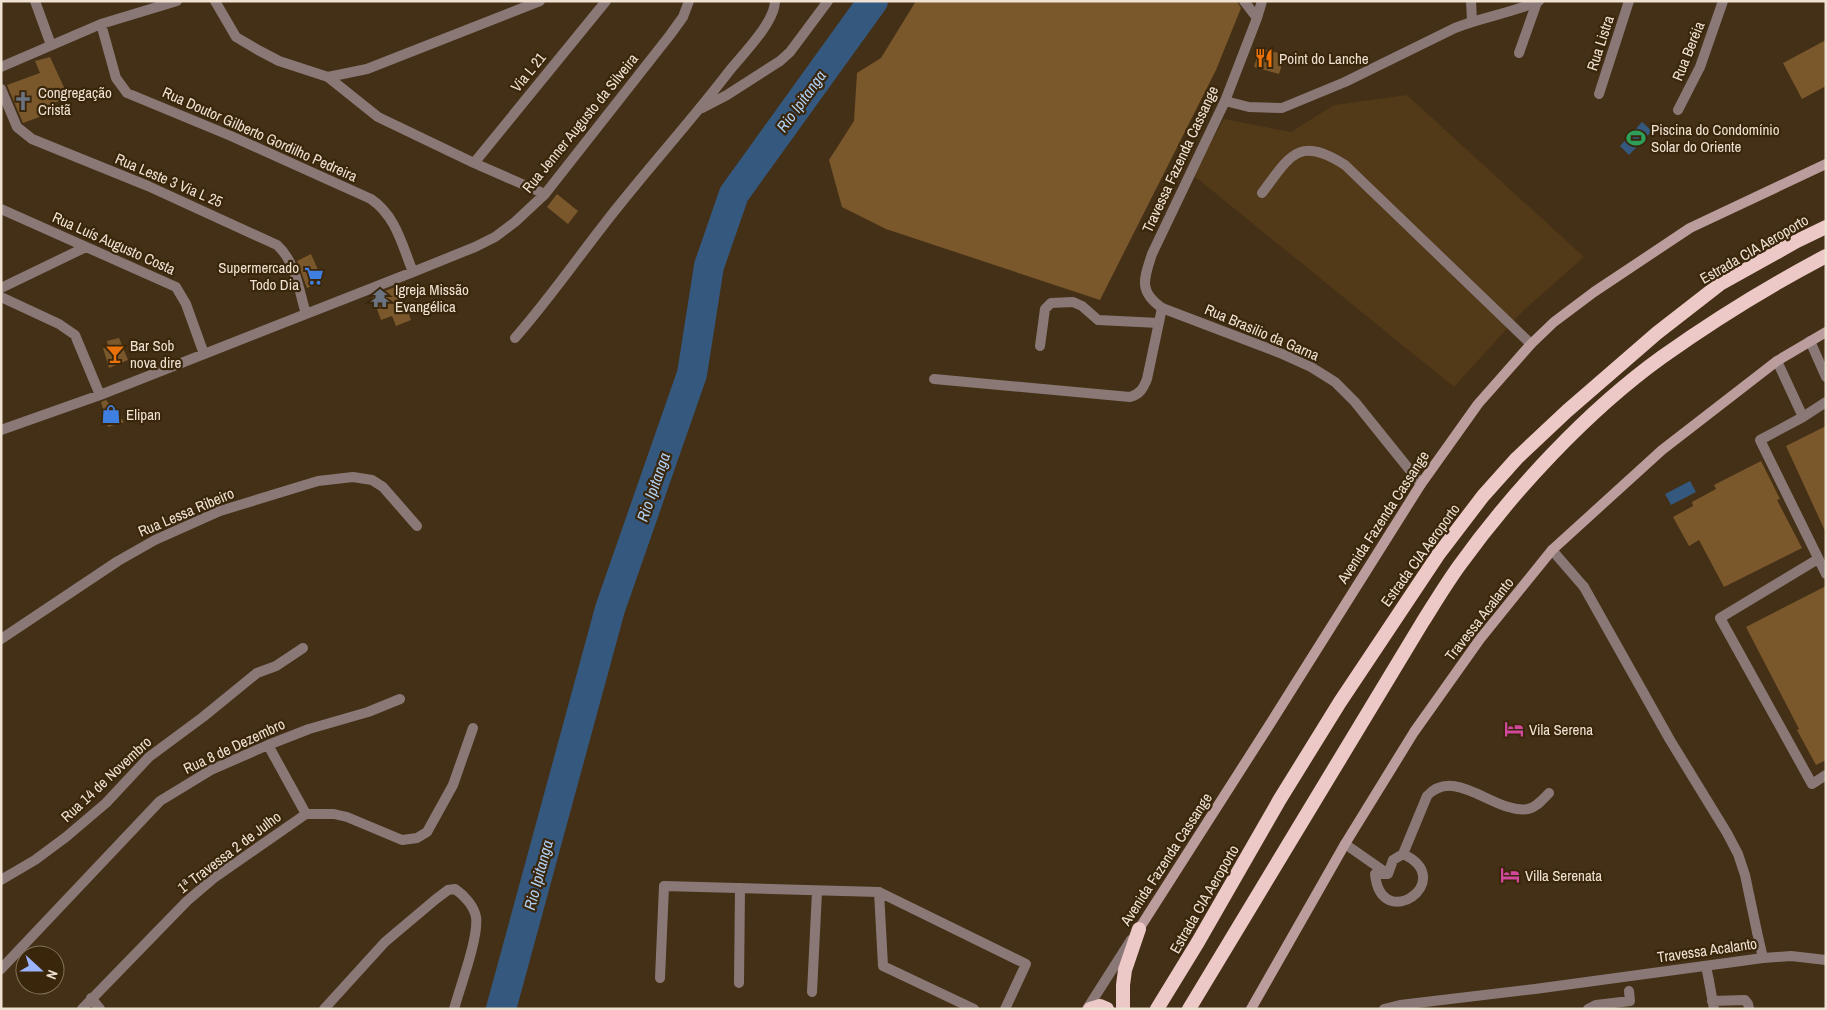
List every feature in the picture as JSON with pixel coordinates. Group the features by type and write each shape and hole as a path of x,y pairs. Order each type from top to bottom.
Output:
{"highway":[{"name":"Estrada CIA Aeroporto","path":"1157,1009 1198,942 1280,799 1340,702 1438,555 1483,496 1517,458 1567,411 1657,333 1720,284 1826,227"},
{"path":"1189,1009 1422,623 1459,566 1524,485 1585,422 1660,358 1706,326 1772,285 1826,256"},
{"path":"1123,1009 1123,985 1138,929"},
{"path":"1088,1009 1100,1006 1107,1009"}],"main road":[{"name":"Avenida Fazenda Cassange","path":"1138,929 1421,484 1478,404 1531,344 1554,322 1594,292 1690,228 1826,164"},
{"name":"Travessa Acalanto","path":"1251,1009 1345,844 1414,732 1480,639 1552,550 1662,450 1777,361 1826,332"}],"street":[{"path":"36,1 51,45"},
{"path":"1,67 101,24 177,1"},
{"path":"215,1 236,37 279,61 328,78 378,117 474,163 545,194"},
{"path":"328,78 367,68 540,1"},
{"name":"Via L 21","path":"474,163 606,1"},
{"name":"Rua Jenner Augusto da Silveira","path":"1,430 100,395 476,247 495,237 515,222 545,194 670,35 683,17 689,1"},
{"path":"515,338 537,314 620,204 699,110 770,18 774,10 775,1"},
{"path":"699,110 727,95 780,61 790,52 828,1"},
{"path":"1244,1 1257,18"},
{"name":"Travessa Fazenda Cassange","path":"1162,308 1152,301 1147,294 1144,284 1152,254 1225,102 1262,1"},
{"path":"1471,1 1472,21"},
{"name":"Rua Listra","path":"1599,94 1630,1"},
{"name":"Rua Beréia","path":"1678,110 1700,67 1723,1"},
{"path":"1225,102 1249,107 1282,108 1345,82 1472,21 1538,2"},
{"path":"1519,53 1538,2"},
{"name":"Rua Doutor Gilberto Gordilho Pedreira","path":"101,24 116,78 127,93 230,136 371,199 388,213 413,272"},
{"name":"Rua Leste 3 Via L 25","path":"1,89 17,127 32,139 148,186 278,245 291,261 306,314"},
{"path":"1262,193 1286,161 1299,151 1316,151 1331,156 1345,165 1531,344"},
{"name":"Rua Luís Augusto Costa","path":"1,210 176,287 186,304 204,354"},
{"path":"1,288 86,247"},
{"path":"1,297 59,324 75,335 100,395"},
{"path":"1040,346 1045,309 1051,303 1073,302 1082,306 1098,320 1159,324"},
{"path":"934,378 1130,397 1138,394 1144,388 1162,308"},
{"name":"Rua Brasilio da Garna","path":"1162,308 1280,353 1311,367 1335,382 1355,402 1421,484"},
{"path":"1810,341 1826,377"},
{"path":"1777,361 1803,417"},
{"path":"1826,402 1803,417 1760,440 1822,557 1826,574"},
{"name":"Rua Lessa Ribeiro","path":"1,639 118,561 155,540 220,510 318,481 353,477 372,480 383,487 417,526"},
{"path":"1552,550 1584,587 1670,740 1738,854 1745,875 1763,958"},
{"path":"1822,557 1720,618 1812,784 1826,775"},
{"name":"Rua 14 de Novembro","path":"1,880 35,860 66,837 106,803 149,756 203,717 257,673 276,666 303,648"},
{"name":"Rua 8 de Dezembro","path":"1,969 160,801 211,770 268,745 309,729 368,712 400,699"},
{"name":"1ª Travessa 2 de Julho","path":"82,1009 187,901 214,878 306,814 334,814 348,817 402,840 417,838 427,832 453,785 473,728"},
{"path":"268,745 306,814"},
{"path":"1388,874 1393,860 1403,854 1427,796 1434,788 1444,785 1457,787 1516,809 1529,809 1539,804 1549,793"},
{"path":"1345,844 1388,874"},
{"path":"1388,874 1375,874 1376,886 1384,897 1395,902 1407,901 1417,893 1423,882 1421,869 1414,859 1403,854"},
{"path":"660,978 664,886 817,892 878,892 1026,964 1006,1009"},
{"path":"739,983 740,888"},
{"path":"324,1009 384,942 448,890 455,889 461,893 473,908 476,915 476,924 473,942 454,1009"},
{"path":"812,992 817,892"},
{"path":"878,892 883,966 974,1009"},
{"name":"Avenida Fazenda Cassange","path":"1088,1009 1138,929"},
{"name":"Travessa Acalanto","path":"1384,1009 1400,1005 1428,1005 1763,958 1792,956 1826,960"},
{"path":"1706,966 1713,1005 1745,1000 1749,1009"},
{"path":"1588,1009 1596,1005 1630,1000 1629,991"},
{"path":"91,998 100,1009"}],"shaded area":[{"path":"1407,95 1584,257 1523,311 1454,387 1193,175 1224,119 1291,132 1334,105"}],"water":[{"name":"Piscina do Condomínio Solar do Oriente","path":"1642,122 1652,131 1629,155 1620,146"},
{"path":"1690,481 1696,492 1671,505 1665,494"}],"building":[{"path":"916,1 1237,1 1241,8 1216,70 1100,300 886,229 842,207 829,160 854,121 857,73 881,58"},
{"path":"1826,40 1826,86 1802,99 1783,63"},
{"path":"1260,48 1285,55 1279,74 1254,67"},
{"path":"50,57 68,96 39,111 42,116 23,123 7,85 40,73 35,61"},
{"path":"557,194 578,211 568,224 547,207"},
{"path":"311,254 323,281 307,288 297,261"},
{"path":"398,286 411,320 396,326 392,316 381,320 372,296"},
{"name":"Bar Sob nova dire","path":"119,338 128,360 109,368 103,348 108,346 107,341"},
{"name":"Elipan","path":"106,400 124,422 108,427 101,402"},
{"path":"1826,426 1826,533 1786,446"},
{"path":"1761,461 1780,499 1777,500 1802,548 1724,587 1699,540 1689,546 1673,517 1693,506 1692,502 1716,489 1714,485"},
{"path":"1826,586 1826,760 1816,765 1746,627"}],"waterway":[{"name":"Rio Ipitanga","path":"501,1009 610,609 692,374 709,266 734,194 873,1"}],"place":[{"name":"Point do Lanche","path":"1264,58"},
{"name":"Congregação Cristã","path":"23,101"},
{"name":"Piscina do Condomínio Solar do Oriente","path":"1636,138"},
{"name":"Supermercado Todo Dia","path":"314,276"},
{"name":"Igreja Missão Evangélica","path":"380,298"},
{"name":"Bar Sob nova dire","path":"115,354"},
{"name":"Elipan","path":"111,414"},
{"name":"Vila Serena","path":"1514,729"},
{"name":"Villa Serenata","path":"1510,875"}]}
